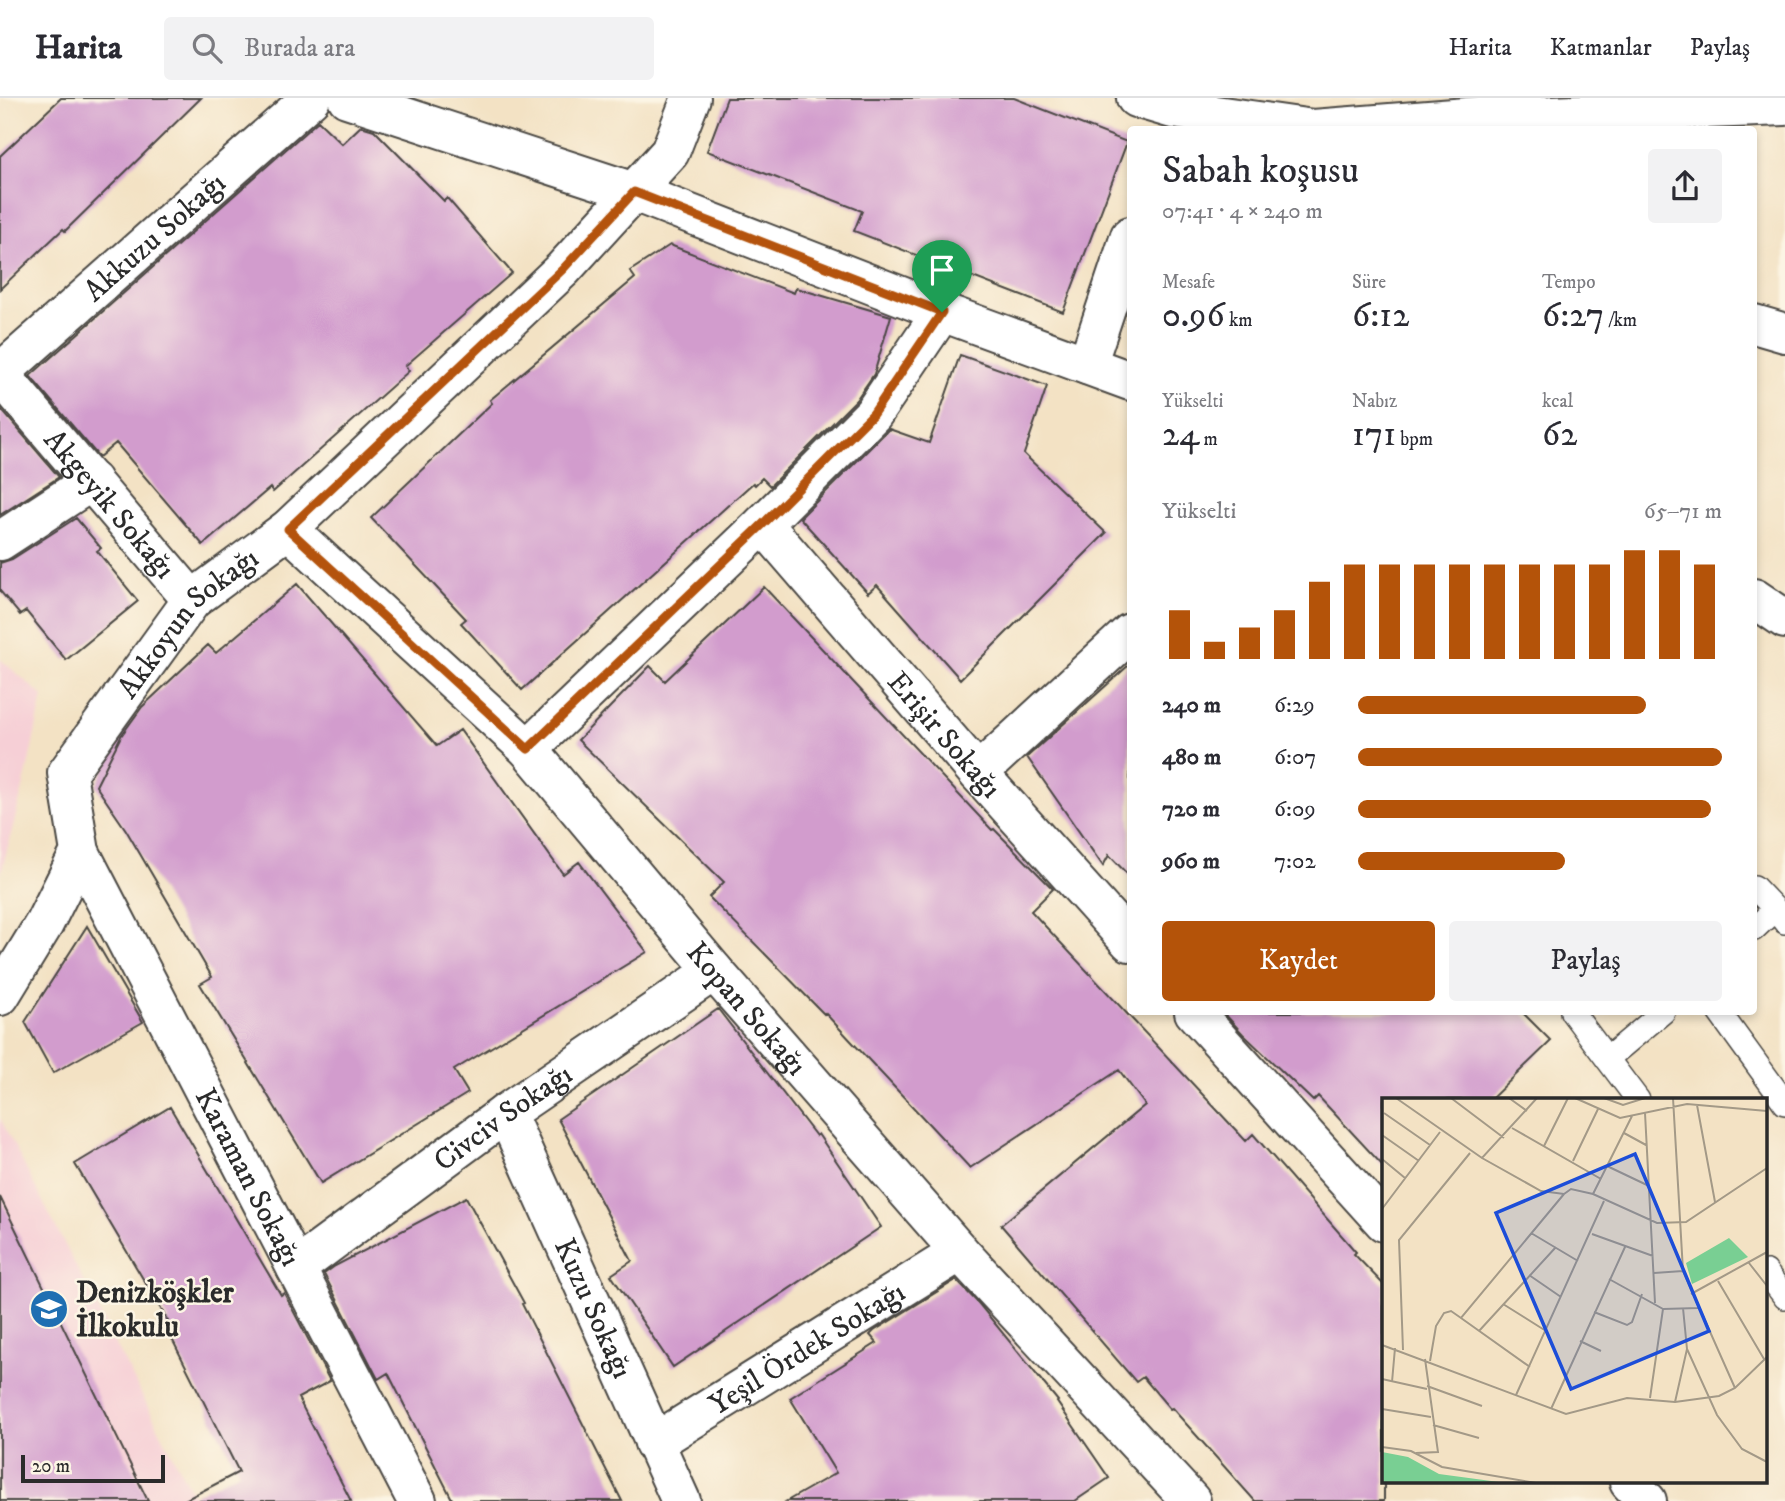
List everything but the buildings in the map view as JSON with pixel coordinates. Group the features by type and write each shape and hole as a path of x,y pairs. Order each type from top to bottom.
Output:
{"street":[{"name":"Akkuzu Sokağı","path":"0,374 311,98"},
{"path":"347,98 634,192 942,312 1127,380"},
{"name":"Akkoyun Sokağı","path":"80,852 67,773 192,600 288,529 563,269 670,152 691,98"},
{"path":"1136,98 1170,119 1270,126"},
{"path":"1328,126 1406,110 1547,122 1785,106"},
{"path":"1087,365 1127,245"},
{"path":"528,749 763,524 873,414 942,312"},
{"path":"1757,325 1785,333"},
{"name":"Akgeyik Sokağı","path":"0,374 192,600"},
{"path":"0,541 92,481"},
{"name":"Erişir Sokağı","path":"763,524 978,773 1127,939"},
{"name":"Kopan Sokağı","path":"288,529 528,749 714,971 960,1252 1190,1500"},
{"path":"1757,600 1785,619"},
{"path":"978,773 1127,635"},
{"path":"0,996 44,924 80,852"},
{"name":"Karaman Sokağı","path":"80,852 417,1501"},
{"name":"Civciv Sokağı","path":"296,1268 506,1113 714,971"},
{"path":"1205,1016 1382,1220"},
{"name":"Kuzu Sokağı","path":"506,1113 681,1501"},
{"name":"Yeşil Ördek Sokağı","path":"654,1443 960,1252"},
{"path":"1631,1484 1647,1501"}],"lane":[{"path":"1757,890 1780,915 1757,927"},
{"path":"1574,1015 1636,1098"},
{"path":"1607,1059 1659,1015"},
{"path":"1721,1015 1785,1103"},
{"path":"1768,1275 1785,1297"}],"shaded area":[{"path":"0,659 43,696 0,877"},
{"name":"Denizköşkler İlkokulu","path":"0,1118 196,1501 0,1501"}],"place":[{"name":"Denizköşkler İlkokulu","path":"49,1309"}],"route":[{"path":"634,192 942,312 873,414 763,524 528,749 288,529 563,269 634,192"}]}
